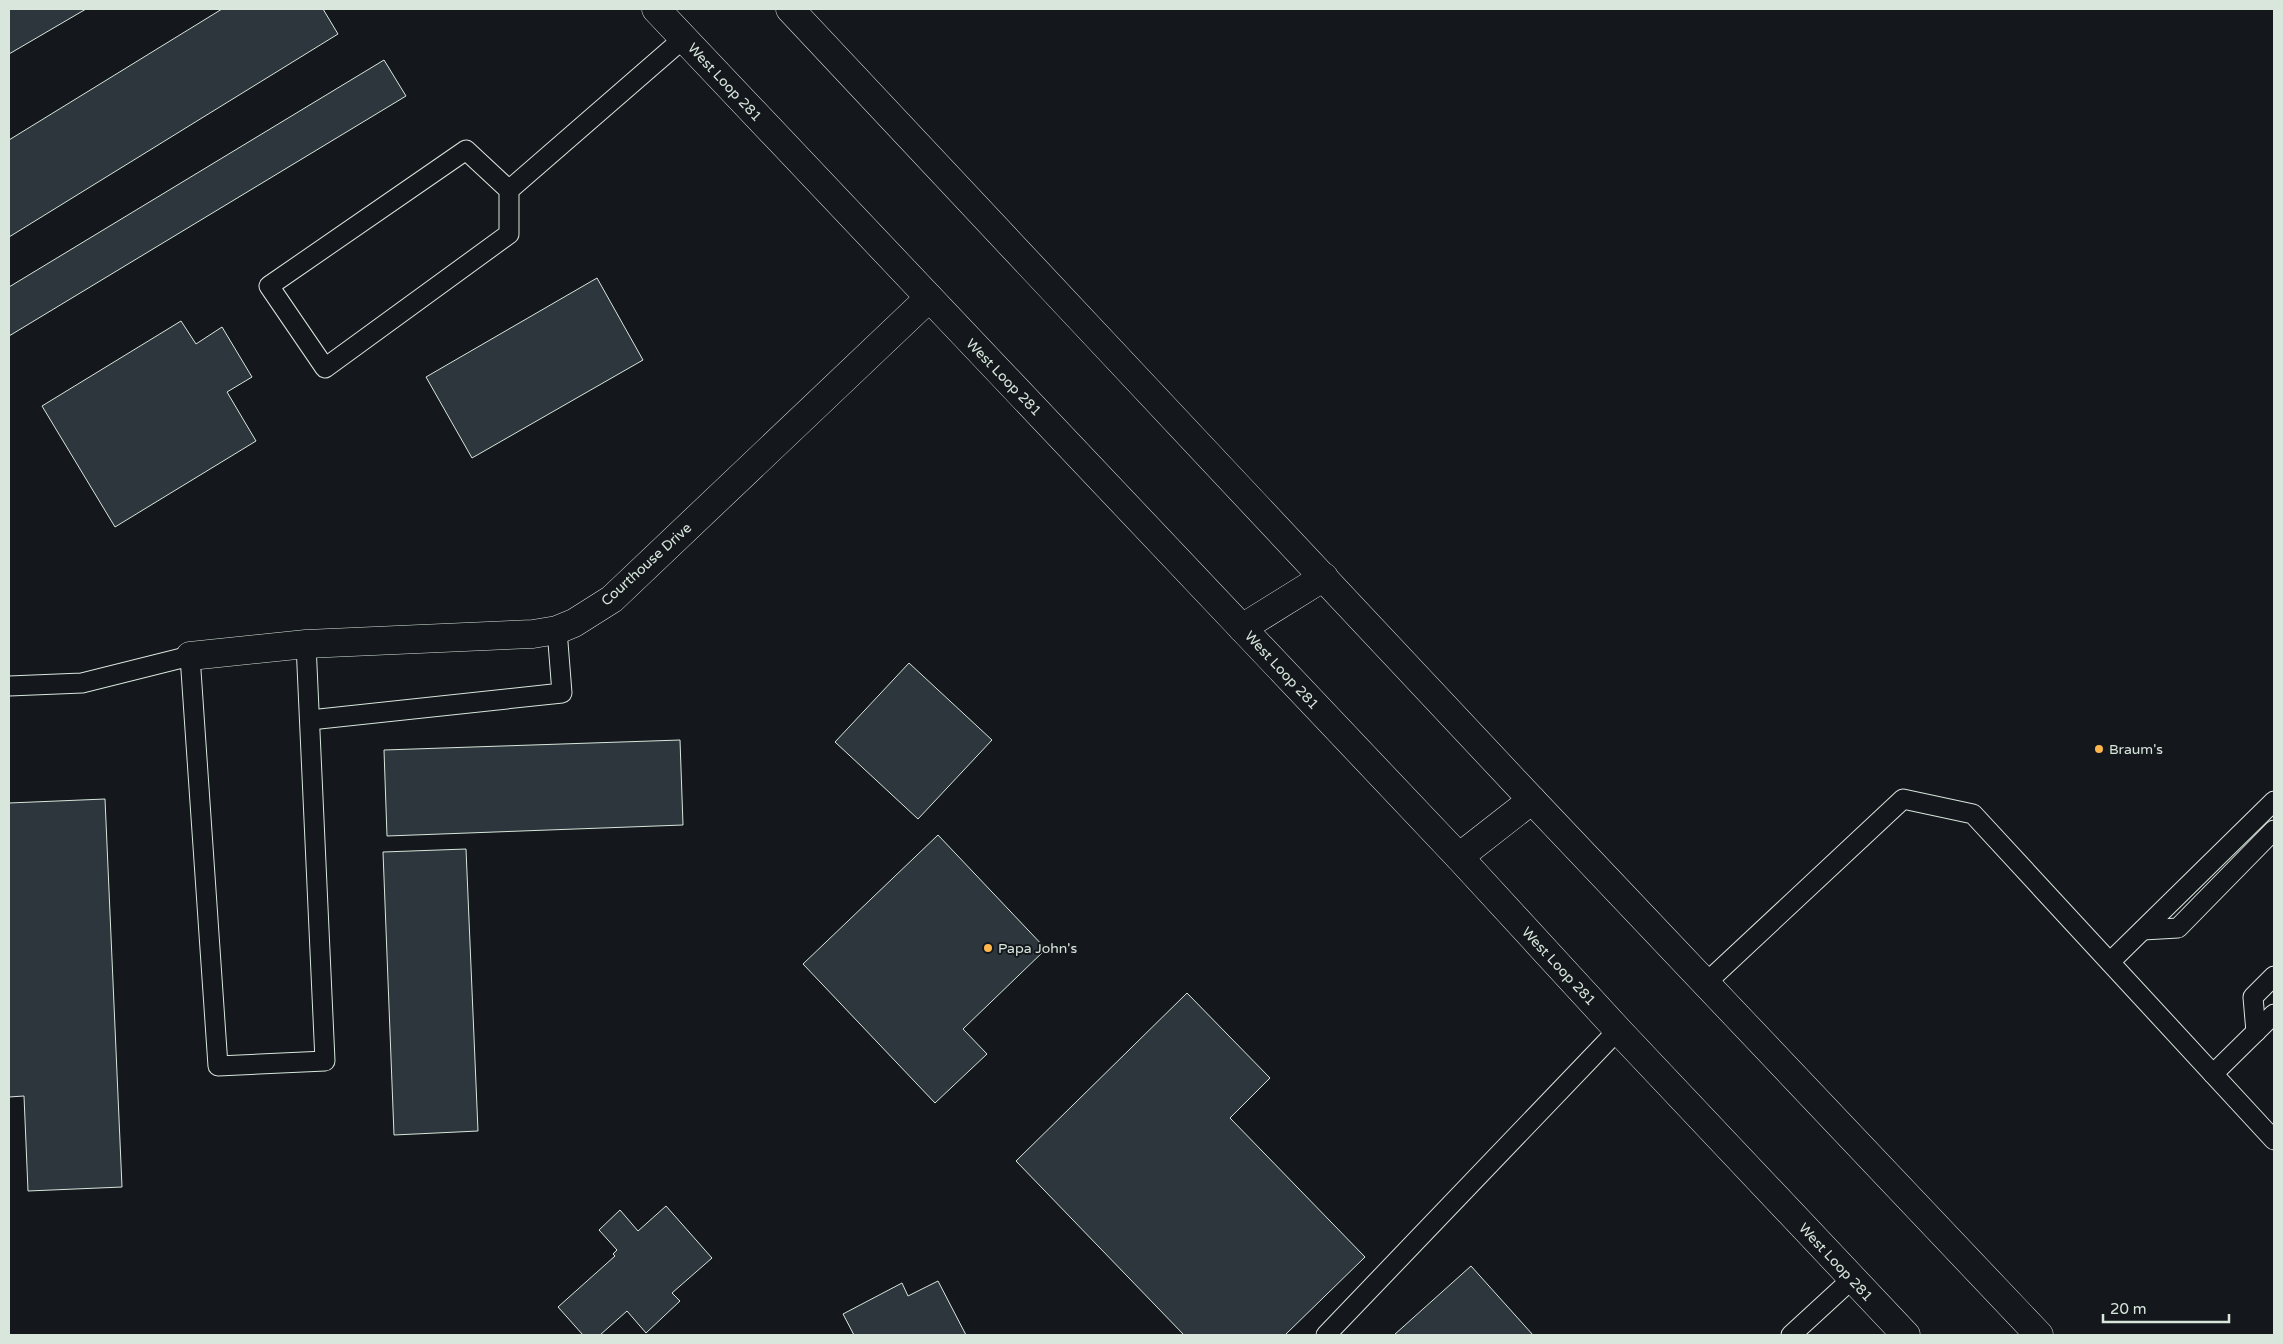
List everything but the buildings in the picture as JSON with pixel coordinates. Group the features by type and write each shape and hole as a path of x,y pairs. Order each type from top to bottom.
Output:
{"main road":[{"name":"West Loop 281","path":"656,9 1459,857 1618,1030 1906,1335"},
{"path":"790,9 1532,800 2039,1335"},
{"name":"Courthouse Drive","path":"190,656 306,644 533,634 556,630 574,623 612,599 929,298"},
{"path":"1242,628 1324,577"},
{"path":"1459,857 1532,800"}],"lane":[{"path":"509,190 466,150 269,286 325,368 509,234 509,190 684,38"},
{"path":"310,720 562,693 556,630"},
{"path":"9,686 82,683 190,656 218,1066 325,1061 306,644"},
{"path":"1706,983 1903,799 1973,814 2274,1140"},
{"path":"2110,962 2274,801"},
{"path":"2143,930 2178,928 2274,830"},
{"path":"2256,1032 2252,997 2274,976"},
{"path":"2213,1074 2274,1014"},
{"path":"1326,1335 1618,1030"},
{"path":"1791,1335 1852,1279"}],"place":[{"name":"Braum's","path":"2099,749"},
{"name":"Papa John's","path":"988,948"}]}
